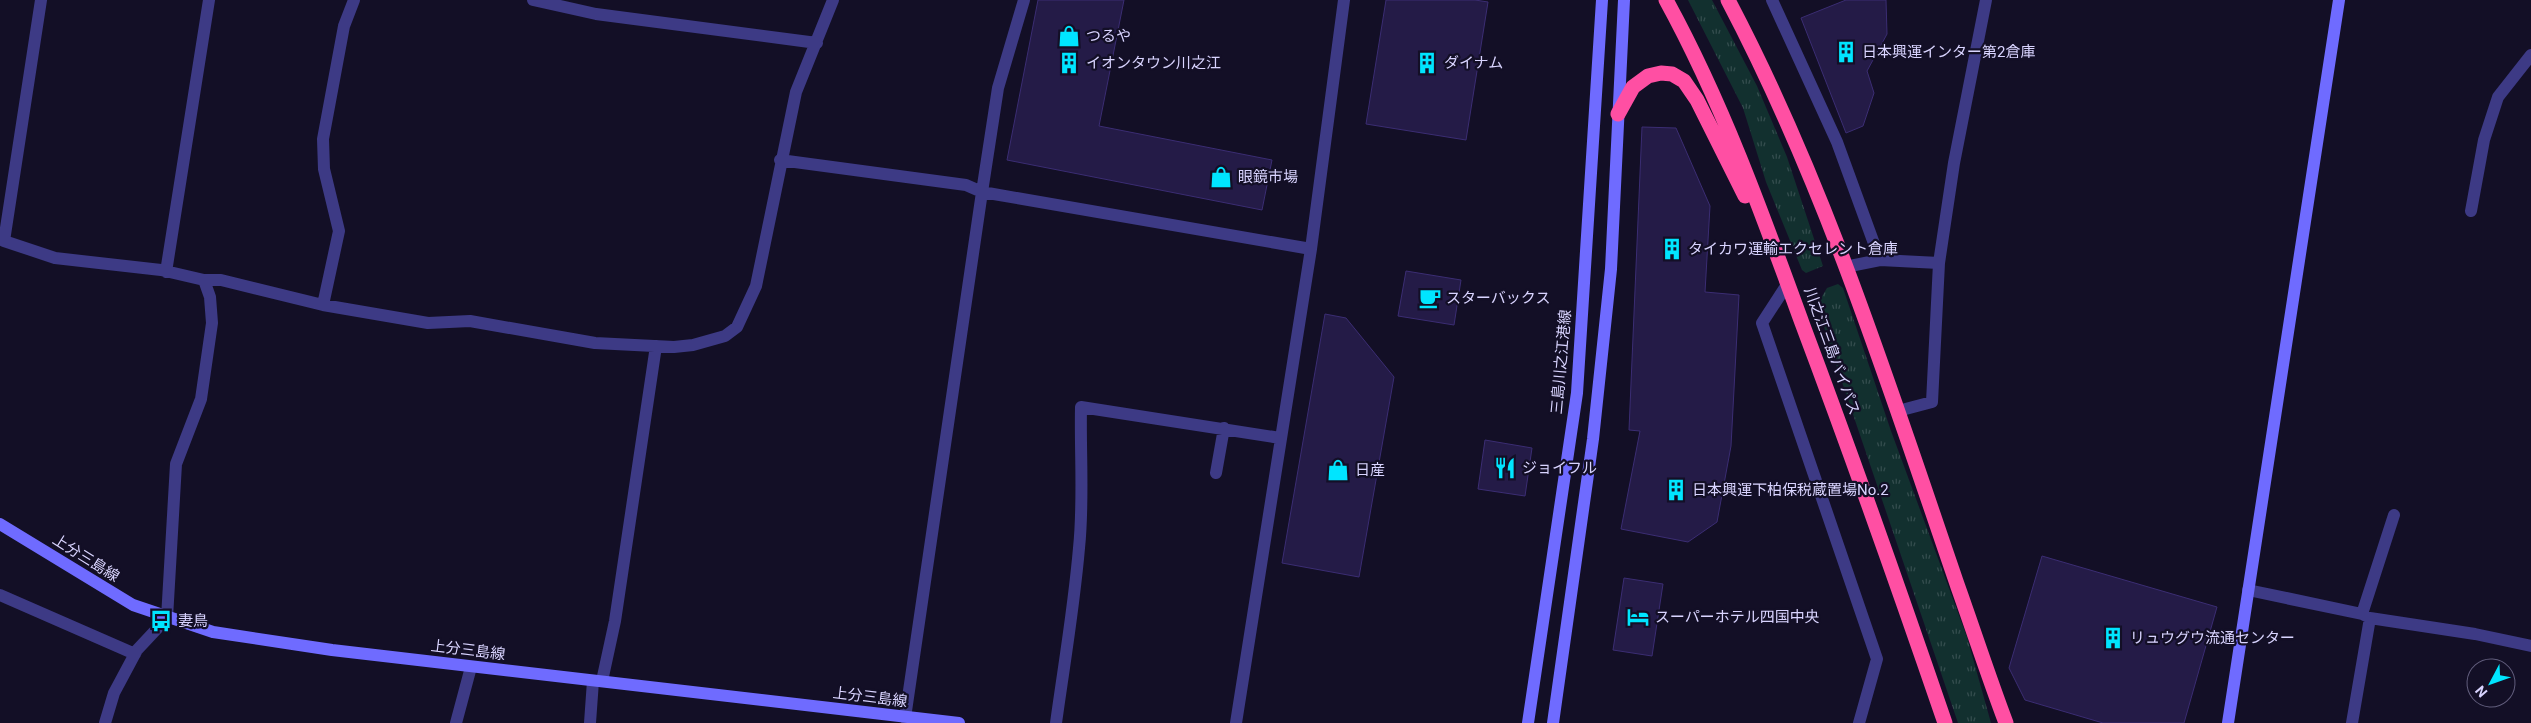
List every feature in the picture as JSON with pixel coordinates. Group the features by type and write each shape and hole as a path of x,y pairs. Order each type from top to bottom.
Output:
{"highway":[{"name":"川之江三島バイパス","path":"1666,0 1695,54 1743,168 1788,283 1873,514 1945,723"},
{"path":"1728,0 1762,65 1821,200 1898,411 2006,723"},
{"path":"1618,114 1633,86 1648,76 1661,73 1672,74 1684,81 1697,100 1788,283"}],"main road":[{"name":"三島川之江港線","path":"1528,723 1576,393 1602,0"},
{"path":"1553,723 1593,439 1611,269 1624,0"},
{"path":"2228,723 2339,0"},
{"name":"上分三島線","path":"0,524 133,605 213,632 332,650 598,681 904,720 959,723"}],"street":[{"path":"41,0 2,241 56,258 166,272 204,280 221,280 323,305 428,323 470,321 595,343 656,346 693,346 725,336 737,327 756,286 780,160 796,92 833,0"},
{"path":"166,272 208,0"},
{"path":"323,305 339,231 324,169 323,139 344,26 354,0"},
{"path":"533,0 596,14 816,43"},
{"path":"904,720 998,88 1024,0"},
{"path":"1236,723 1311,249 1344,0"},
{"path":"1772,0 1838,142 1880,260"},
{"path":"1898,411 1932,402 1939,263 1954,163 1986,0"},
{"path":"2471,211 2484,140 2498,97 2531,55"},
{"path":"780,160 966,186 982,192 1311,249"},
{"path":"1845,268 1880,260 1939,263"},
{"path":"105,723 114,693 135,654 167,618 176,464 201,399 212,323 210,297 204,280"},
{"path":"1788,283 1762,323 1877,659 1859,723"},
{"path":"590,723 598,681 615,621 656,346"},
{"path":"1056,723 1079,549 1083,484 1080,453 1081,406 1280,438"},
{"path":"1216,472 1224,428"},
{"path":"2352,723 2366,616 2394,515"},
{"path":"2248,590 2366,616 2475,634 2531,646"},
{"path":"0,595 135,654"},
{"path":"456,723 471,666"}],"green space":[{"path":"1688,0 1712,0 1757,86 1787,157 1823,266 1806,273 1802,270 1766,182 1743,108"},
{"path":"1838,284 1843,288 1891,431 1967,637 1991,723 1958,723 1827,338 1818,303 1827,288"}],"building":[{"name":"イオンタウン川之江","path":"1038,0 1124,0 1099,126 1272,160 1262,210 1007,160"},
{"name":"ダイナム","path":"1386,0 1475,0 1488,2 1466,140 1366,124"},
{"name":"日本興運インター第2倉庫","path":"1846,0 1886,0 1887,34 1867,71 1874,93 1863,126 1846,133 1801,18"},
{"name":"タイカワ運輸エクセレント倉庫","path":"1642,127 1676,128 1710,206 1705,292 1739,295 1731,446 1717,522 1688,542 1621,529 1640,431 1629,430"},
{"name":"スターバックス","path":"1406,271 1461,280 1454,325 1398,316"},
{"name":"日産","path":"1325,314 1346,318 1394,377 1359,577 1282,563"},
{"name":"ジョイフル","path":"1485,440 1532,448 1525,496 1478,489"},
{"name":"リュウグウ流通センター","path":"2042,556 2217,607 2184,723 2103,723 2025,700 2009,668"},
{"name":"スーパーホテル四国中央","path":"1624,578 1663,584 1652,656 1613,650"}],"place":[{"name":"つるや","path":"1069,36"},
{"name":"日本興運インター第2倉庫","path":"1846,52"},
{"name":"イオンタウン川之江","path":"1069,63"},
{"name":"ダイナム","path":"1427,63"},
{"name":"眼鏡市場","path":"1221,177"},
{"name":"タイカワ運輸エクセレント倉庫","path":"1672,249"},
{"name":"スターバックス","path":"1430,298"},
{"name":"ジョイフル","path":"1505,468"},
{"name":"日産","path":"1338,470"},
{"name":"日本興運下柏保税蔵置場No.2","path":"1676,490"},
{"name":"スーパーホテル四国中央","path":"1638,617"},
{"name":"妻鳥","path":"161,621"},
{"name":"リュウグウ流通センター","path":"2113,638"}]}
